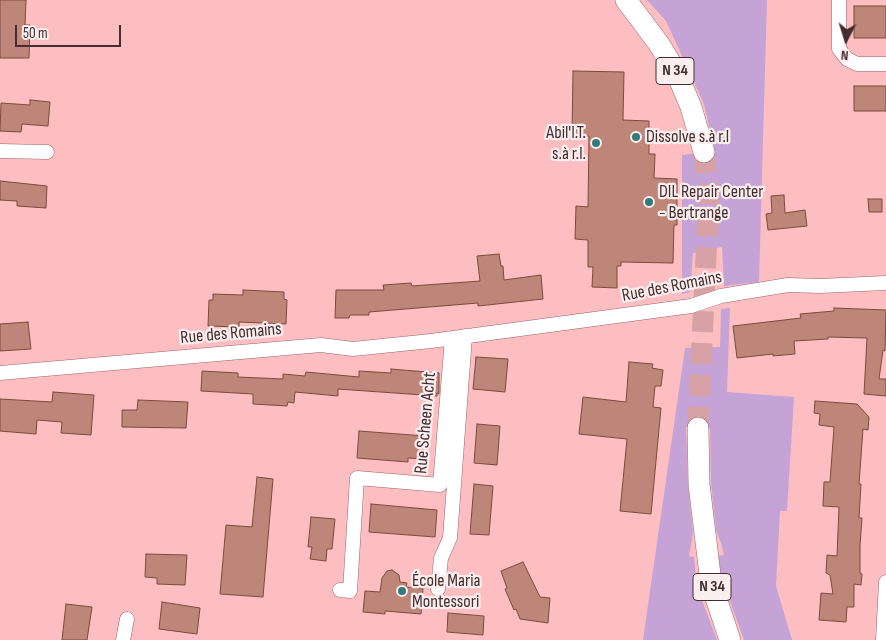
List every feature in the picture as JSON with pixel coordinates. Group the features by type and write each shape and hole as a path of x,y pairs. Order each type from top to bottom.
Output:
{"main road":[{"name":"N 34","path":"626,0 659,44 677,74 691,107 704,152"},
{"name":"N 34","path":"698,428 699,484 711,583 730,640"}],"street":[{"path":"839,0 839,49 847,59 857,64 886,64"},
{"path":"0,151 47,152"},
{"name":"Rue des Romains","path":"0,373 321,345 353,349 691,306 721,296 788,286 886,282"},
{"path":"438,589 441,558 450,538 458,337"},
{"name":"Rue Scheen Acht","path":"340,590 350,591 358,478 440,485 458,337"},
{"path":"883,640 886,582"},
{"path":"123,640 127,619"}],"shaded area":[{"path":"647,0 767,0 759,282 724,286 722,247 693,253 690,292 682,294 682,155 704,152 713,143 704,104 666,21"},
{"path":"730,308 727,392 794,397 787,511 780,511 776,586 792,640 744,640 722,579 717,556 724,555 716,530 711,483 710,428 686,427 688,486 693,532 689,556 694,557 697,587 717,640 643,640 685,348 720,347 721,309"}],"building":[{"path":"0,0 26,0 25,25 30,25 29,58 0,58"},
{"path":"854,6 886,6 886,38 854,38"},
{"path":"573,71 624,72 623,120 649,121 649,154 655,154 654,178 677,179 677,225 674,225 673,263 621,262 621,266 617,266 617,288 592,287 593,267 588,267 588,240 575,239 576,206 588,207 589,136 572,136"},
{"path":"854,86 886,86 886,111 854,111"},
{"path":"30,100 50,102 48,126 22,124 21,132 0,131 1,103 30,105"},
{"path":"0,181 47,186 46,208 17,206 17,201 0,200"},
{"path":"784,195 785,213 805,210 807,226 768,230 766,214 772,213 771,196"},
{"path":"868,199 882,199 882,212 869,212"},
{"path":"499,254 501,266 503,266 504,280 541,275 543,299 478,306 478,303 369,312 369,315 350,315 349,318 335,318 336,290 384,290 383,285 411,283 412,286 480,281 477,256"},
{"path":"243,290 284,292 284,299 287,300 286,324 239,322 239,327 208,326 209,300 213,300 213,294 243,295"},
{"path":"834,308 886,310 885,351 883,350 879,379 886,379 886,396 864,394 867,338 828,337 828,339 794,341 795,354 773,356 773,354 737,358 733,326 801,318 800,314 834,311"},
{"path":"28,322 31,349 0,351 0,324"},
{"path":"476,357 508,359 505,392 473,389"},
{"path":"629,362 653,364 652,368 663,370 661,386 655,386 653,407 661,408 651,514 620,511 627,439 579,434 583,397 626,402"},
{"path":"391,369 439,373 439,394 437,393 437,396 338,389 338,396 295,392 294,403 288,402 287,406 253,404 253,394 201,391 202,371 238,373 238,377 283,379 283,374 305,376 306,372 359,377 359,371 391,373"},
{"path":"53,392 94,395 91,435 61,433 62,422 37,420 36,434 0,431 0,399 52,402"},
{"path":"138,400 188,402 186,428 122,427 122,410 137,410"},
{"path":"815,401 857,404 869,417 868,430 863,429 859,484 861,484 859,518 862,518 860,546 861,585 854,584 854,607 847,607 846,622 819,620 821,593 833,594 830,575 826,573 827,555 837,556 839,507 823,506 824,482 830,482 834,427 819,425 820,414 814,413"},
{"path":"477,424 500,426 497,465 474,463"},
{"path":"359,431 425,436 423,459 408,458 408,462 357,458"},
{"path":"257,477 273,479 263,597 220,594 226,525 252,527"},
{"path":"474,484 493,486 489,535 470,534"},
{"path":"371,504 437,510 435,537 369,532"},
{"path":"311,517 335,519 332,549 327,549 326,561 310,559 312,547 308,547"},
{"path":"146,554 187,555 185,585 157,584 157,578 145,577"},
{"path":"523,562 540,597 550,598 548,623 520,619 505,589 507,588 501,571"},
{"name":"École Maria Montessori","path":"392,570 399,575 400,582 407,583 406,587 423,588 421,614 385,611 385,614 363,612 365,591 380,592 382,578 387,571"},
{"path":"162,602 200,608 197,634 159,629"},
{"path":"66,604 92,607 87,640 62,640"},
{"path":"448,613 484,616 483,635 447,632"}],"tunnel":[{"path":"698,428 709,192 704,152"}],"place":[{"name":"Dissolve s.à r.l","path":"636,137"},
{"name":"Abil'I.T. s.à r.l.","path":"596,143"},
{"name":"DIL Repair Center - Bertrange","path":"649,202"},
{"name":"École Maria Montessori","path":"402,591"}]}
